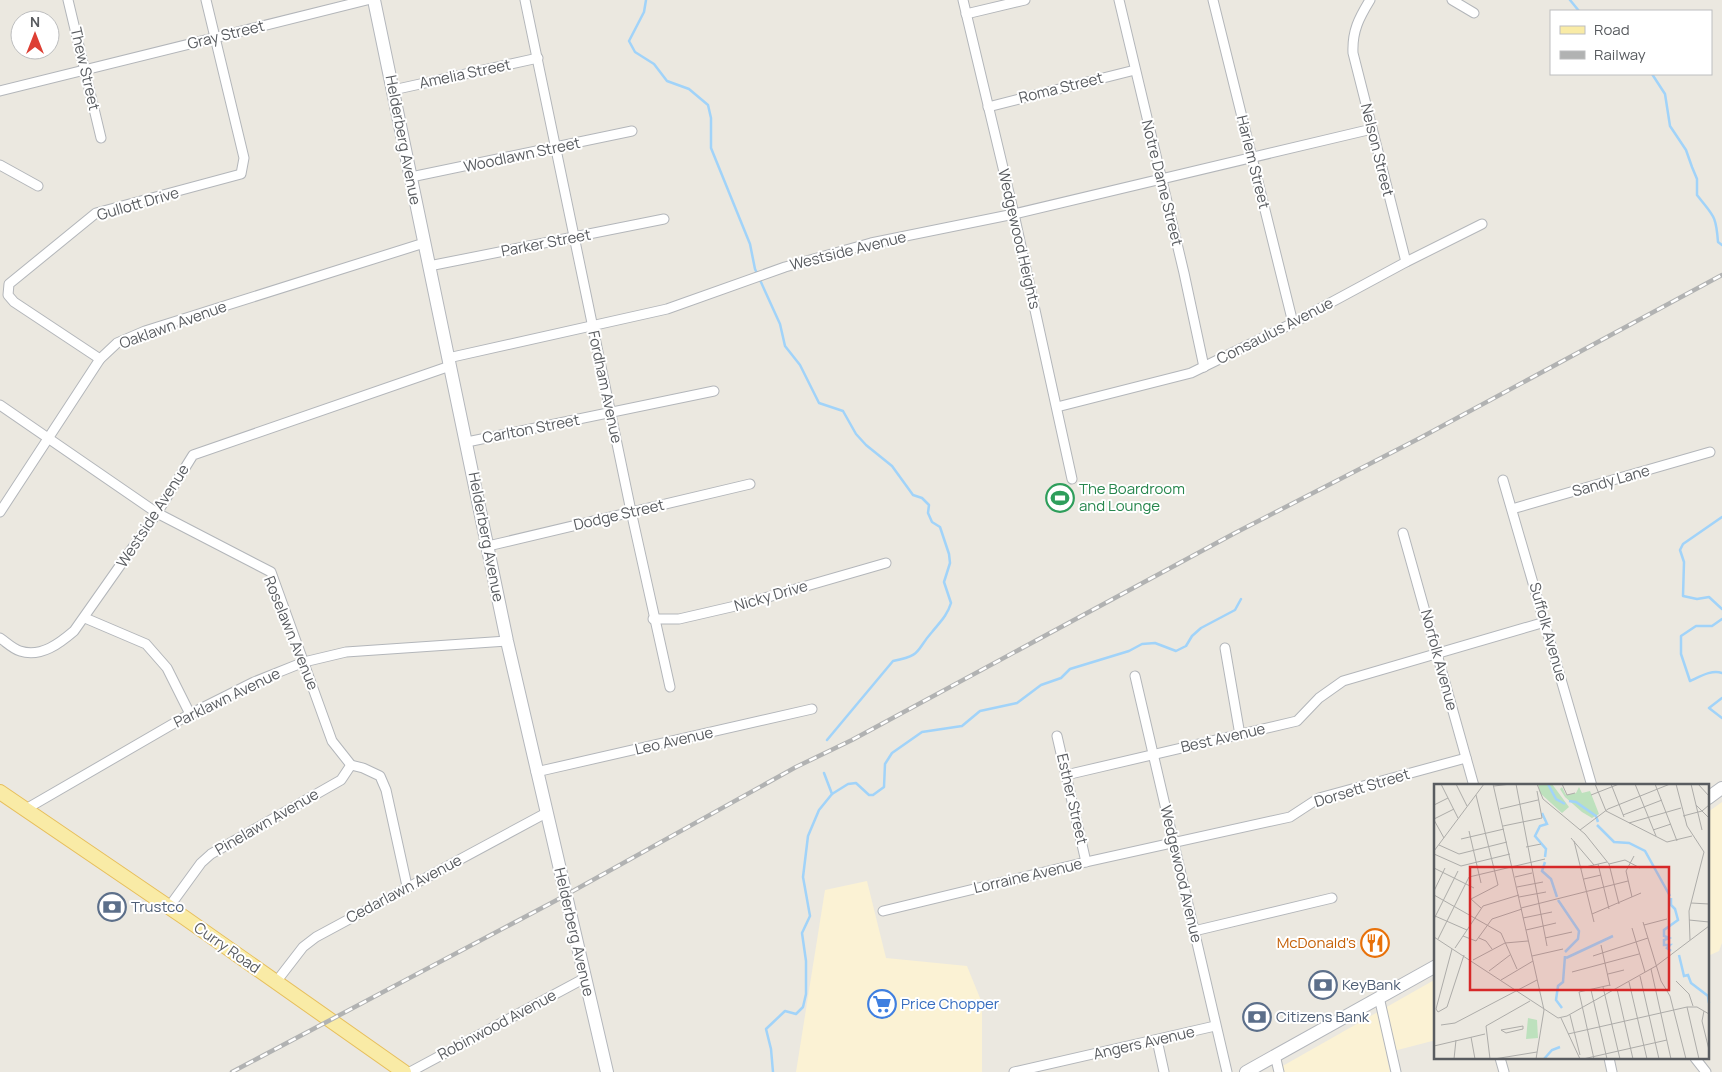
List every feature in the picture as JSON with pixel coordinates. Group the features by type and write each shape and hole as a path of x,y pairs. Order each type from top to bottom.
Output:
{"main road":[{"name":"Curry Road","path":"0,792 404,1072"}],"street":[{"name":"Thew Street","path":"68,0 101,138"},
{"path":"206,0 215,37"},
{"name":"Gray Street","path":"0,90 368,0"},
{"name":"Helderberg Avenue","path":"374,0 507,641 607,1072"},
{"name":"Fordham Avenue","path":"526,0 653,619 670,687"},
{"name":"Wedgewood Heights","path":"963,0 1014,214 1072,479"},
{"path":"966,14 1025,0"},
{"name":"Notre Dame Street","path":"1119,0 1160,179 1184,273 1204,367"},
{"name":"Harlem Street","path":"1213,0 1293,323"},
{"name":"Nelson Street","path":"1370,0 1357,22 1352,38 1354,53 1406,262"},
{"path":"1452,0 1474,13"},
{"name":"Gullott Drive","path":"100,359 14,302 8,295 9,284 96,213 241,174 244,158 215,37"},
{"name":"Amelia Street","path":"393,90 538,58"},
{"name":"Roma Street","path":"988,107 1135,70"},
{"name":"Westside Avenue","path":"0,638 20,651 42,651 58,644 74,631 158,513 193,455 449,362 668,309 763,275 871,243 1014,214 1372,129"},
{"name":"Woodlawn Street","path":"411,177 632,131"},
{"path":"0,165 38,186"},
{"name":"Parker Street","path":"429,266 664,219"},
{"name":"Consaulus Avenue","path":"1057,407 1176,377 1204,367 1293,323 1406,262 1482,224"},
{"name":"Oaklawn Avenue","path":"0,512 50,439 100,359 116,343 145,331 424,243"},
{"name":"Carlton Street","path":"466,442 714,391"},
{"name":"Roselawn Avenue","path":"0,405 158,513 271,572 332,741 351,765"},
{"name":"Sandy Lane","path":"1512,510 1710,452"},
{"name":"Suffolk Avenue","path":"1503,480 1591,784"},
{"name":"Dodge Street","path":"488,546 750,484"},
{"name":"Norfolk Avenue","path":"1403,533 1473,784"},
{"name":"Nicky Drive","path":"653,619 679,619 744,604 886,563"},
{"path":"85,618 146,644 167,668 190,714"},
{"name":"Best Avenue","path":"1066,775 1297,721 1319,698 1343,682 1437,652 1545,622"},
{"name":"Parklawn Avenue","path":"26,809 190,714 254,682 304,662 346,652 507,641"},
{"path":"1225,648 1240,735"},
{"name":"Wedgewood Avenue","path":"1135,676 1227,1072"},
{"name":"Leo Avenue","path":"536,772 812,709"},
{"name":"Esther Street","path":"1057,736 1086,862"},
{"name":"Dorsett Street","path":"1174,844 1290,817 1319,798 1466,758"},
{"path":"351,765 380,776 386,790 408,886"},
{"name":"Pinelawn Avenue","path":"169,908 201,864 211,854 341,780 351,765"},
{"path":"1710,797 1722,788"},
{"name":"Cedarlawn Avenue","path":"276,982 303,947 316,937 546,813"},
{"name":"Lorraine Avenue","path":"883,910 1086,862 1174,844"},
{"path":"1194,931 1332,898"},
{"path":"1246,1072 1434,967"},
{"name":"Robinwood Avenue","path":"410,1072 585,978"},
{"path":"1379,997 1396,1072"},
{"name":"Angers Avenue","path":"1014,1072 1049,1068 1215,1026"},
{"path":"1157,1040 1164,1072"},
{"path":"1275,1055 1279,1072"},
{"path":"1697,1060 1706,1072"}],"shaded area":[{"path":"1722,802 1722,943 1719,951 1710,955 1710,811"},
{"path":"867,881 886,958 967,966 982,1003 982,1072 796,1072 825,890"},
{"path":"1434,980 1434,1041 1386,1053 1390,1072 1272,1072"}],"waterway":[{"path":"646,0 644,12 629,41 635,52 654,64 667,81 689,89 708,105 711,118 711,148 750,244 755,269 780,324 785,346 800,365 819,403 843,411 856,434 866,445 892,466 913,495 922,498 929,505 928,513 932,522 940,527 949,554 950,563 944,582 951,603 945,615 914,654 893,661 827,740"},
{"path":"1570,0 1578,10"},
{"path":"1653,75 1665,94 1670,126 1686,150 1697,179 1697,195 1713,216 1718,242 1722,245"},
{"path":"1722,517 1683,544 1680,550 1684,562 1683,596 1697,599 1709,597 1722,609"},
{"path":"832,794 848,784 856,783 869,795 873,795 884,787 885,764 892,753 922,732 962,726 980,711 1017,703 1041,685 1061,678 1070,669 1129,651 1142,644 1155,643 1176,651 1186,646 1192,636 1201,628 1235,610 1241,599"},
{"path":"1722,619 1712,626 1696,626 1681,636 1681,654 1690,681 1710,673 1722,673"},
{"path":"1722,698 1709,708 1722,718"},
{"path":"773,1072 771,1049 766,1029 785,1011 796,1014 803,1007 806,994 806,961 802,933 810,916 803,877 808,836 819,810 832,794 824,773"}],"railway":[{"path":"232,1072 555,901 796,767 852,740 1235,533 1420,438 1722,275"}],"place":[{"name":"The Boardroom and Lounge","path":"1060,498"},
{"name":"Trustco","path":"112,907"},
{"name":"McDonald's","path":"1375,943"},
{"name":"KeyBank","path":"1323,985"},
{"name":"Price Chopper","path":"882,1004"},
{"name":"Citizens Bank","path":"1257,1017"}]}
